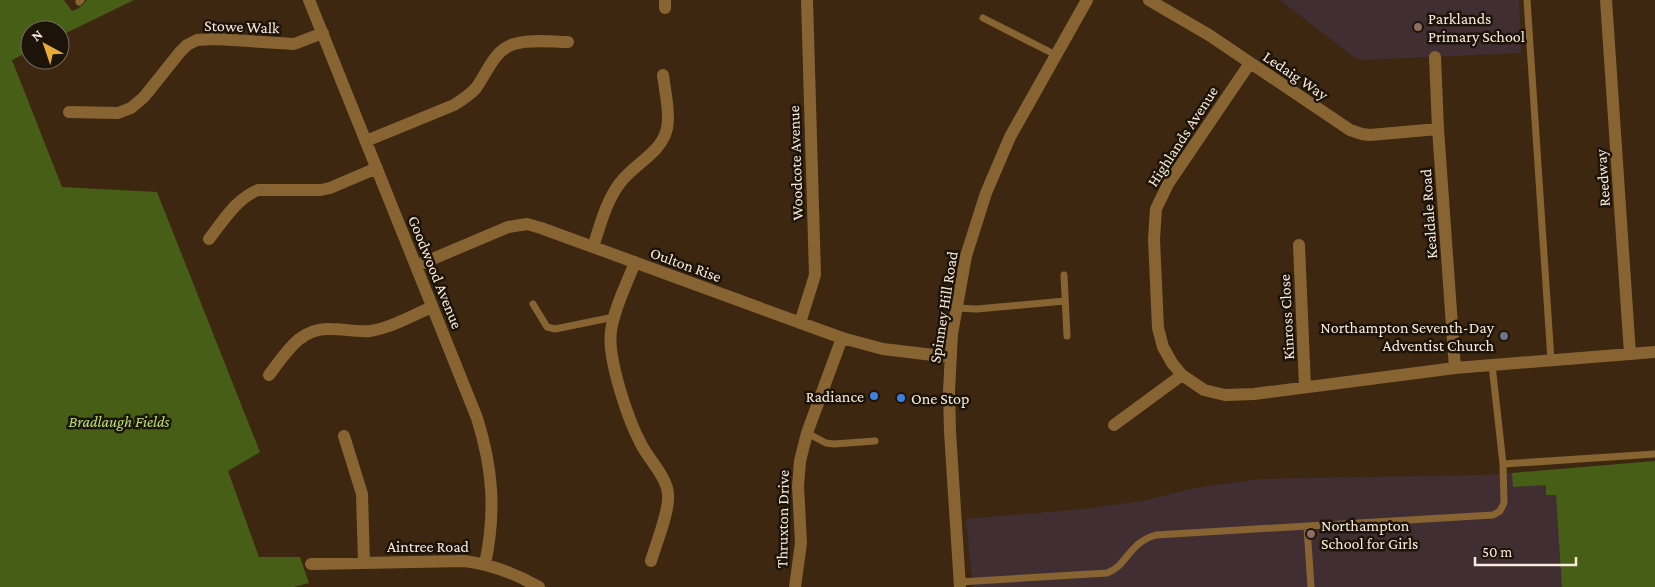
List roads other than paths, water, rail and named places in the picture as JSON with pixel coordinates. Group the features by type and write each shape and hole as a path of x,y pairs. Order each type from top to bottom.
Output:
{"street":[{"name":"Goodwood Avenue","path":"309,0 477,418 488,455 492,497 491,524 485,564"},
{"name":"Woodcote Avenue","path":"800,323 815,274 807,0"},
{"name":"Spinney Hill Road","path":"959,585 950,432 950,357 956,308 966,256 986,193 1010,137 1087,0"},
{"name":"Ledaig Way","path":"1149,0 1209,35 1341,125 1356,133 1370,135 1438,129"},
{"name":"Reedway","path":"1606,0 1630,354"},
{"name":"Stowe Walk","path":"69,112 118,112 132,108 144,97 180,52 187,45 197,40 216,39 294,44 323,33"},
{"path":"366,141 454,105 463,99 476,88 495,59 507,47 522,43 568,42"},
{"name":"Kealdale Road","path":"1435,57 1438,129 1455,368"},
{"name":"Highlands Avenue","path":"1250,63 1168,184 1156,209 1154,239 1158,328 1163,347 1172,363 1182,375 1204,390 1225,395 1254,394 1455,368 1655,352"},
{"path":"592,247 615,190 627,174 656,149 665,135 668,121 663,75"},
{"path":"209,239 238,203 250,193 258,190 321,190 377,168"},
{"name":"Oulton Rise","path":"416,266 508,227 527,224 842,338 883,349 950,357"},
{"name":"Kinross Close","path":"1299,245 1305,387"},
{"path":"635,262 615,316 611,333 611,347 622,397 635,433 664,481 669,496 651,561"},
{"path":"269,375 290,348 308,332 319,328 372,330 432,307"},
{"name":"Thruxton Drive","path":"795,587 801,542 798,474 800,461 807,433 842,338"},
{"path":"1114,425 1182,375"},
{"path":"344,436 362,494 364,563"},
{"name":"Aintree Road","path":"311,564 454,561 485,564 539,587"}],"lane":[{"path":"1527,0 1551,360"},
{"path":"983,18 1056,55"},
{"path":"1064,275 1067,336"},
{"path":"956,308 977,309 1065,301"},
{"path":"533,304 547,326 555,329 615,316"},
{"path":"959,585 1107,574 1117,567 1140,541 1156,535 1493,515 1500,510 1504,502 1503,464 1492,365"},
{"path":"807,433 826,443 834,444 875,441"},
{"path":"1503,464 1655,454"},
{"path":"1307,527 1311,587"}],"place":[{"name":"Parklands Primary School","path":"1418,27"},
{"name":"Northampton Seventh-Day Adventist Church","path":"1504,336"},
{"name":"Radiance","path":"874,396"},
{"name":"One Stop","path":"901,398"},
{"name":"Northampton School for Girls","path":"1311,534"}],"park label":[{"name":"Bradlaugh Fields","path":"119,421"}]}
